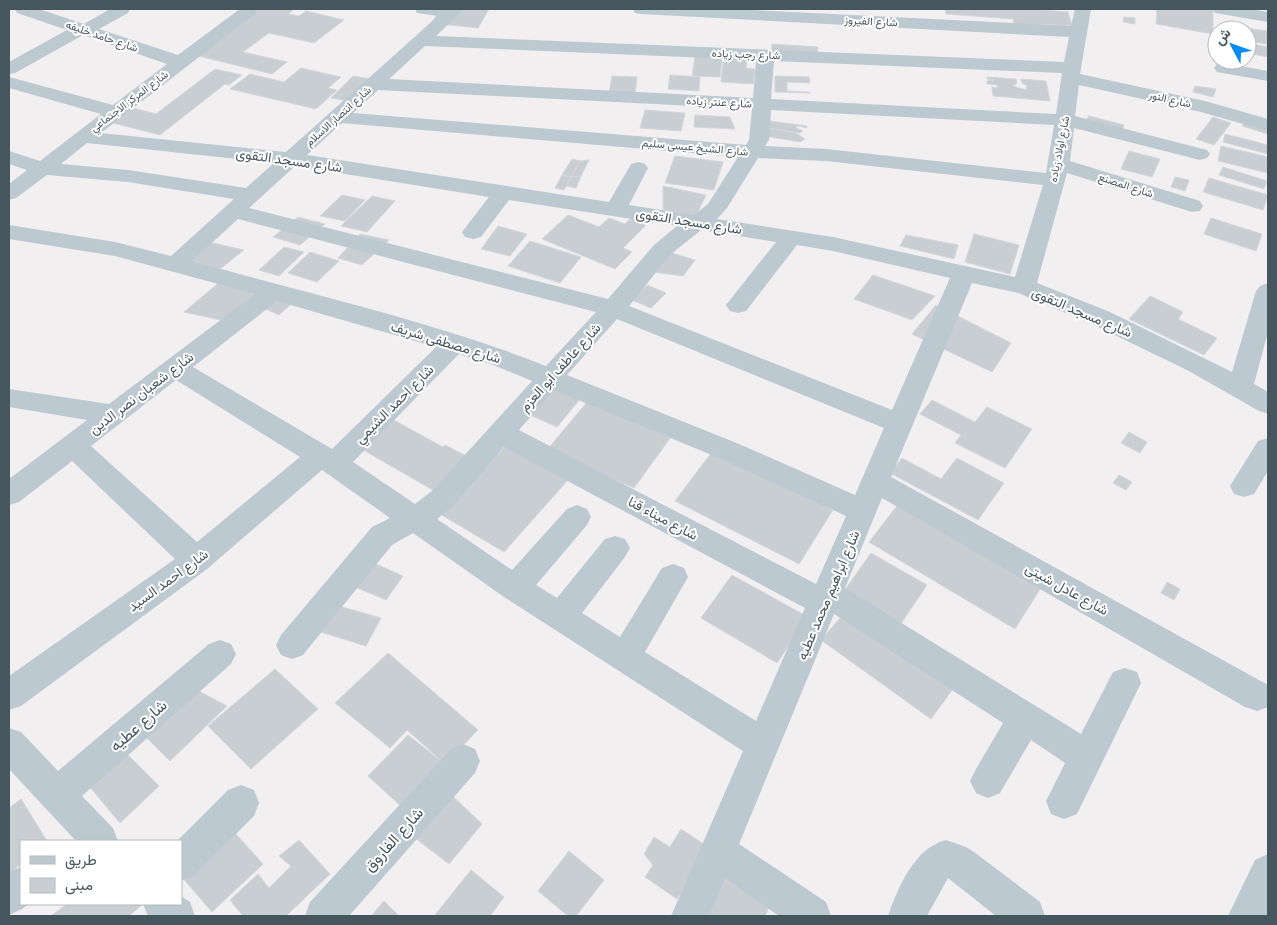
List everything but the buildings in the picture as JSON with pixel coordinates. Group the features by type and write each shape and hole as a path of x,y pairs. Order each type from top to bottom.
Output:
{"street":[{"path":"9,69 122,9"},
{"name":"شارع المركز الاجتماعي","path":"9,194 250,9"},
{"path":"423,9 454,11"},
{"name":"شارع الفيروز","path":"641,9 1079,32"},
{"name":"شارع اولاد زياده","path":"1024,287 1057,172 1066,120 1071,72 1083,9"},
{"path":"1222,9 1268,17"},
{"path":"9,22 28,10"},
{"name":"شارع حامد خليفه","path":"28,10 180,62"},
{"name":"شارع انتصار الاسلام","path":"175,264 454,11"},
{"name":"شارع رجب زياده","path":"420,41 765,55 1071,72"},
{"name":"شارع عاطف ابو العزم","path":"292,645 373,545 393,529 414,519 442,499 646,271 662,250 716,208 759,140 765,55"},
{"path":"1234,70 1268,76"},
{"name":"شارع النور","path":"1071,72 1268,125"},
{"path":"9,82 116,112"},
{"name":"شارع عنتر زياده","path":"372,84 1066,120 1200,154"},
{"name":"شارع الشيخ عيسى سليم","path":"336,117 752,152 826,155 1057,172"},
{"name":"شارع مسجد التقوى","path":"83,137 290,159 504,192 833,244 964,273 1024,287 1101,318 1268,404"},
{"path":"9,157 42,168 128,176 250,195"},
{"path":"616,210 638,168"},
{"name":"شارع المصنع","path":"1057,172 1192,206"},
{"path":"473,232 504,192"},
{"path":"233,211 612,308 900,424"},
{"name":"شارع مصطفى شريف","path":"9,232 115,249 175,264 500,358 729,451 864,511"},
{"path":"738,305 792,238"},
{"name":"شارع ابراهيم محمد عطيه","path":"690,916 877,482 964,273"},
{"name":"شارع شعبان نصر الدين","path":"9,494 273,292"},
{"path":"1240,388 1268,292"},
{"name":"شارع احمد الشيمي","path":"327,460 454,344"},
{"path":"174,367 327,460 516,588 764,745"},
{"path":"9,398 113,414"},
{"name":"شارع ميناء قنا","path":"501,433 826,599 1087,757"},
{"path":"73,445 196,560"},
{"path":"1244,486 1268,448"},
{"name":"شارع احمد السيد","path":"9,695 196,560 327,460"},
{"name":"شارع عادل شيتى","path":"877,482 1257,696"},
{"path":"516,588 577,517"},
{"path":"561,616 615,548"},
{"path":"625,657 673,577"},
{"name":"شارع عطيه","path":"56,795 220,654"},
{"path":"1064,801 1125,684"},
{"path":"988,781 1025,718"},
{"path":"10,748 56,795 88,837"},
{"name":"شارع الفاروق","path":"324,916 463,761"},
{"path":"182,862 241,803"},
{"path":"718,852 812,916"},
{"path":"907,916 934,864 944,859 955,861 962,865 1026,916"},
{"path":"1247,916 1268,872"},
{"path":"9,896 20,887"}]}
